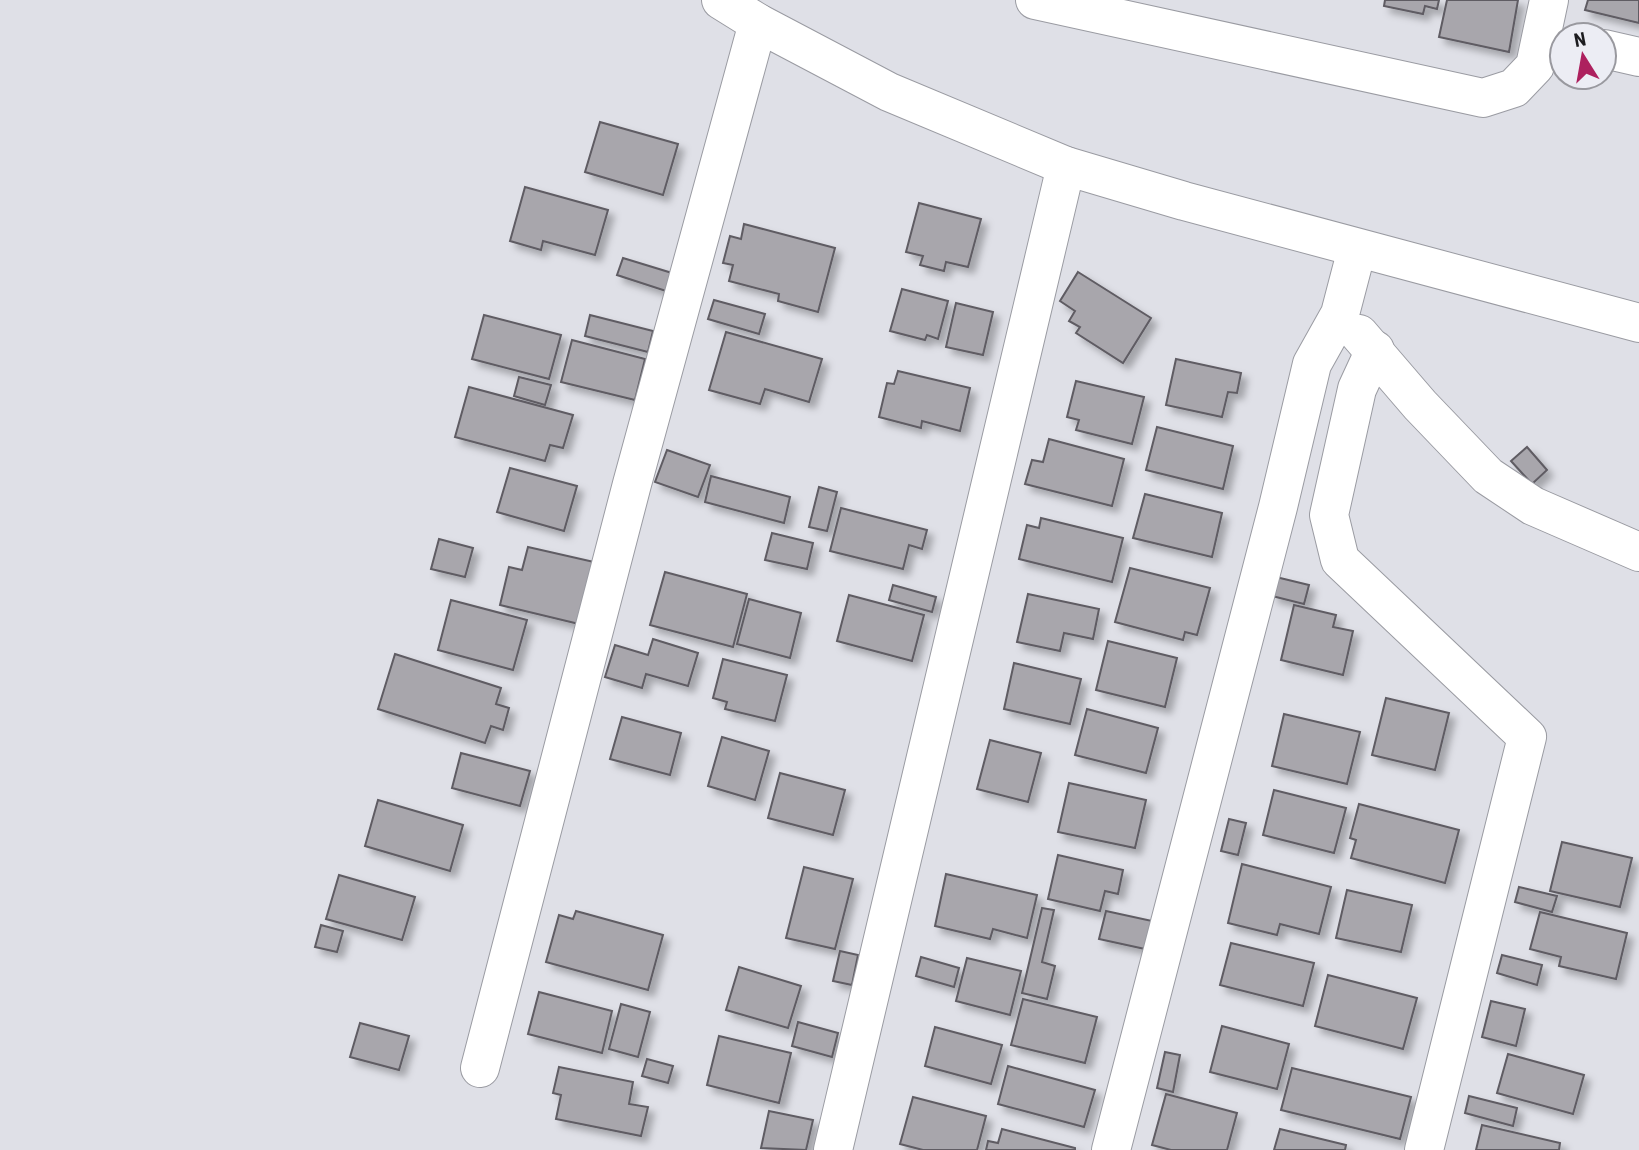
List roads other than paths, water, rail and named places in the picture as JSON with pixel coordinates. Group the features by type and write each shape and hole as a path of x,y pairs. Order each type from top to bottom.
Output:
{"street":[{"path":"1035,0 1483,98 1514,88 1521,81 1535,66 1548,33"},
{"path":"480,1068 632,484 740,8 889,92 1066,166 1184,201 1639,323"},
{"path":"1618,52 1639,57"},
{"path":"833,1150 1066,166"},
{"path":"1111,1150 1271,534 1312,364 1340,314 1357,248"},
{"path":"1340,314 1375,349 1420,405 1488,476 1533,506 1639,552"},
{"path":"1375,349 1357,389 1329,515 1340,560 1527,737 1424,1150"}]}
